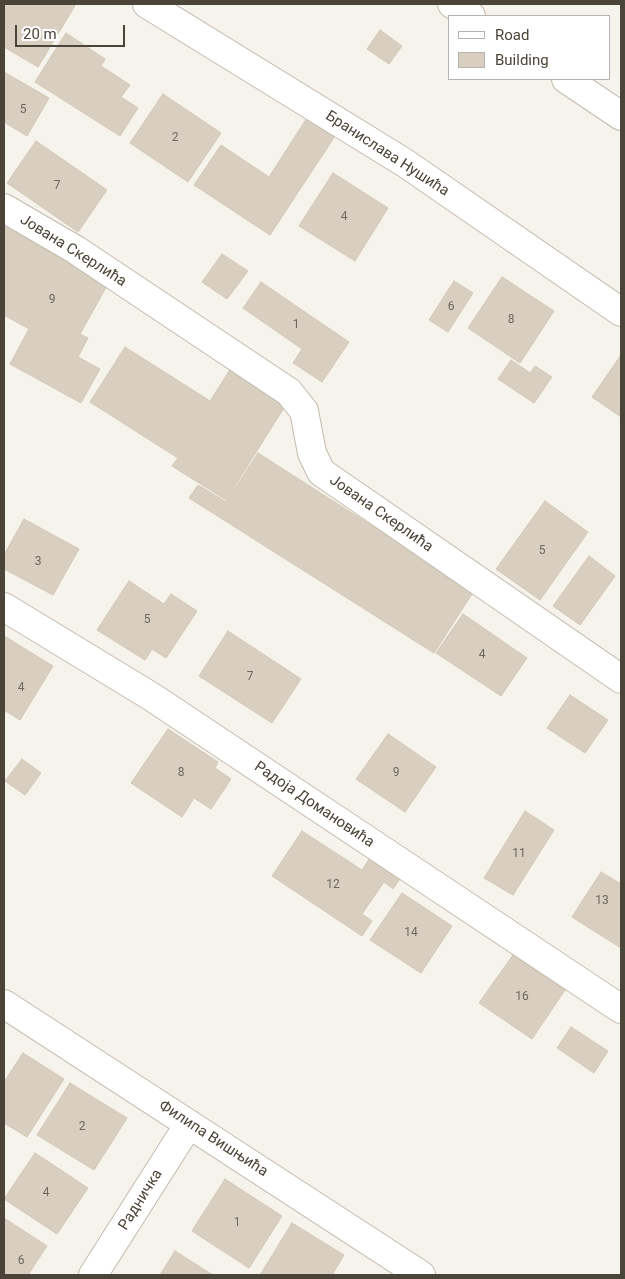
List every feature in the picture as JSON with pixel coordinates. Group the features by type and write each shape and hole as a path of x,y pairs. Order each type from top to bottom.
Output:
{"street":[{"name":"Бранислава Нушића","path":"147,4 405,163 621,312"},
{"path":"452,4 469,15"},
{"path":"567,80 621,116"},
{"name":"Јована Скерлића","path":"4,208 76,250 290,392 304,411 312,454 321,472 621,679"},
{"name":"Радоја Домановића","path":"4,607 152,697 621,1009"},
{"name":"Филипа Вишњића","path":"4,1004 421,1275"},
{"name":"Радничка","path":"93,1275 190,1124"}],"building":[{"path":"5,4 76,4 38,67 4,47"},
{"path":"380,30 402,46 389,64 367,49"},
{"path":"66,33 105,59 101,66 130,85 121,97 138,108 120,136 35,82"},
{"path":"4,72 49,98 27,136 4,122"},
{"path":"163,94 221,133 188,182 130,143"},
{"path":"307,118 335,136 270,235 194,185 221,145 269,177"},
{"path":"36,141 107,190 78,232 7,183"},
{"path":"333,173 388,208 355,261 299,226"},
{"path":"4,226 108,284 80,334 88,338 78,357 100,369 81,403 10,364 29,329 4,315"},
{"path":"222,254 248,271 227,299 202,282"},
{"path":"502,277 554,311 520,363 468,328"},
{"path":"454,281 473,293 448,332 429,320"},
{"path":"261,282 349,342 322,382 293,363 302,349 243,308"},
{"path":"125,347 210,401 231,368 287,403 226,500 172,466 178,458 90,402"},
{"path":"621,355 621,417 592,397"},
{"path":"511,360 530,373 535,366 552,377 534,403 498,379"},
{"path":"258,453 474,591 434,653 189,498 198,485 226,502"},
{"path":"545,501 588,532 540,600 496,569"},
{"path":"24,519 79,549 53,595 4,569 4,555"},
{"path":"589,556 615,576 580,625 553,606"},
{"path":"129,581 164,604 171,594 197,611 166,658 152,649 145,660 97,630"},
{"path":"463,614 527,658 501,696 436,653"},
{"path":"228,631 301,679 272,723 199,676"},
{"path":"4,636 53,666 20,720 4,710"},
{"path":"570,695 608,720 585,753 547,728"},
{"path":"168,729 218,762 215,768 231,779 211,809 194,798 182,817 131,783"},
{"path":"388,734 436,767 405,812 356,779"},
{"path":"22,759 41,773 25,795 5,781"},
{"path":"525,811 554,830 513,895 484,878"},
{"path":"302,831 362,870 375,850 406,870 393,889 384,882 362,914 372,921 362,936 272,876"},
{"path":"601,872 621,884 621,948 572,917"},
{"path":"402,893 452,926 421,973 370,940"},
{"path":"513,955 565,990 532,1039 479,1003"},
{"path":"571,1027 608,1051 594,1073 557,1048"},
{"path":"23,1053 64,1079 27,1137 4,1123 4,1082"},
{"path":"70,1083 127,1118 94,1170 37,1135"},
{"path":"35,1153 88,1188 57,1234 4,1199"},
{"path":"225,1179 282,1216 249,1268 192,1231"},
{"path":"4,1218 47,1246 28,1275 4,1275"},
{"path":"292,1223 344,1255 332,1275 260,1275"},
{"path":"175,1251 213,1275 160,1275"}]}
